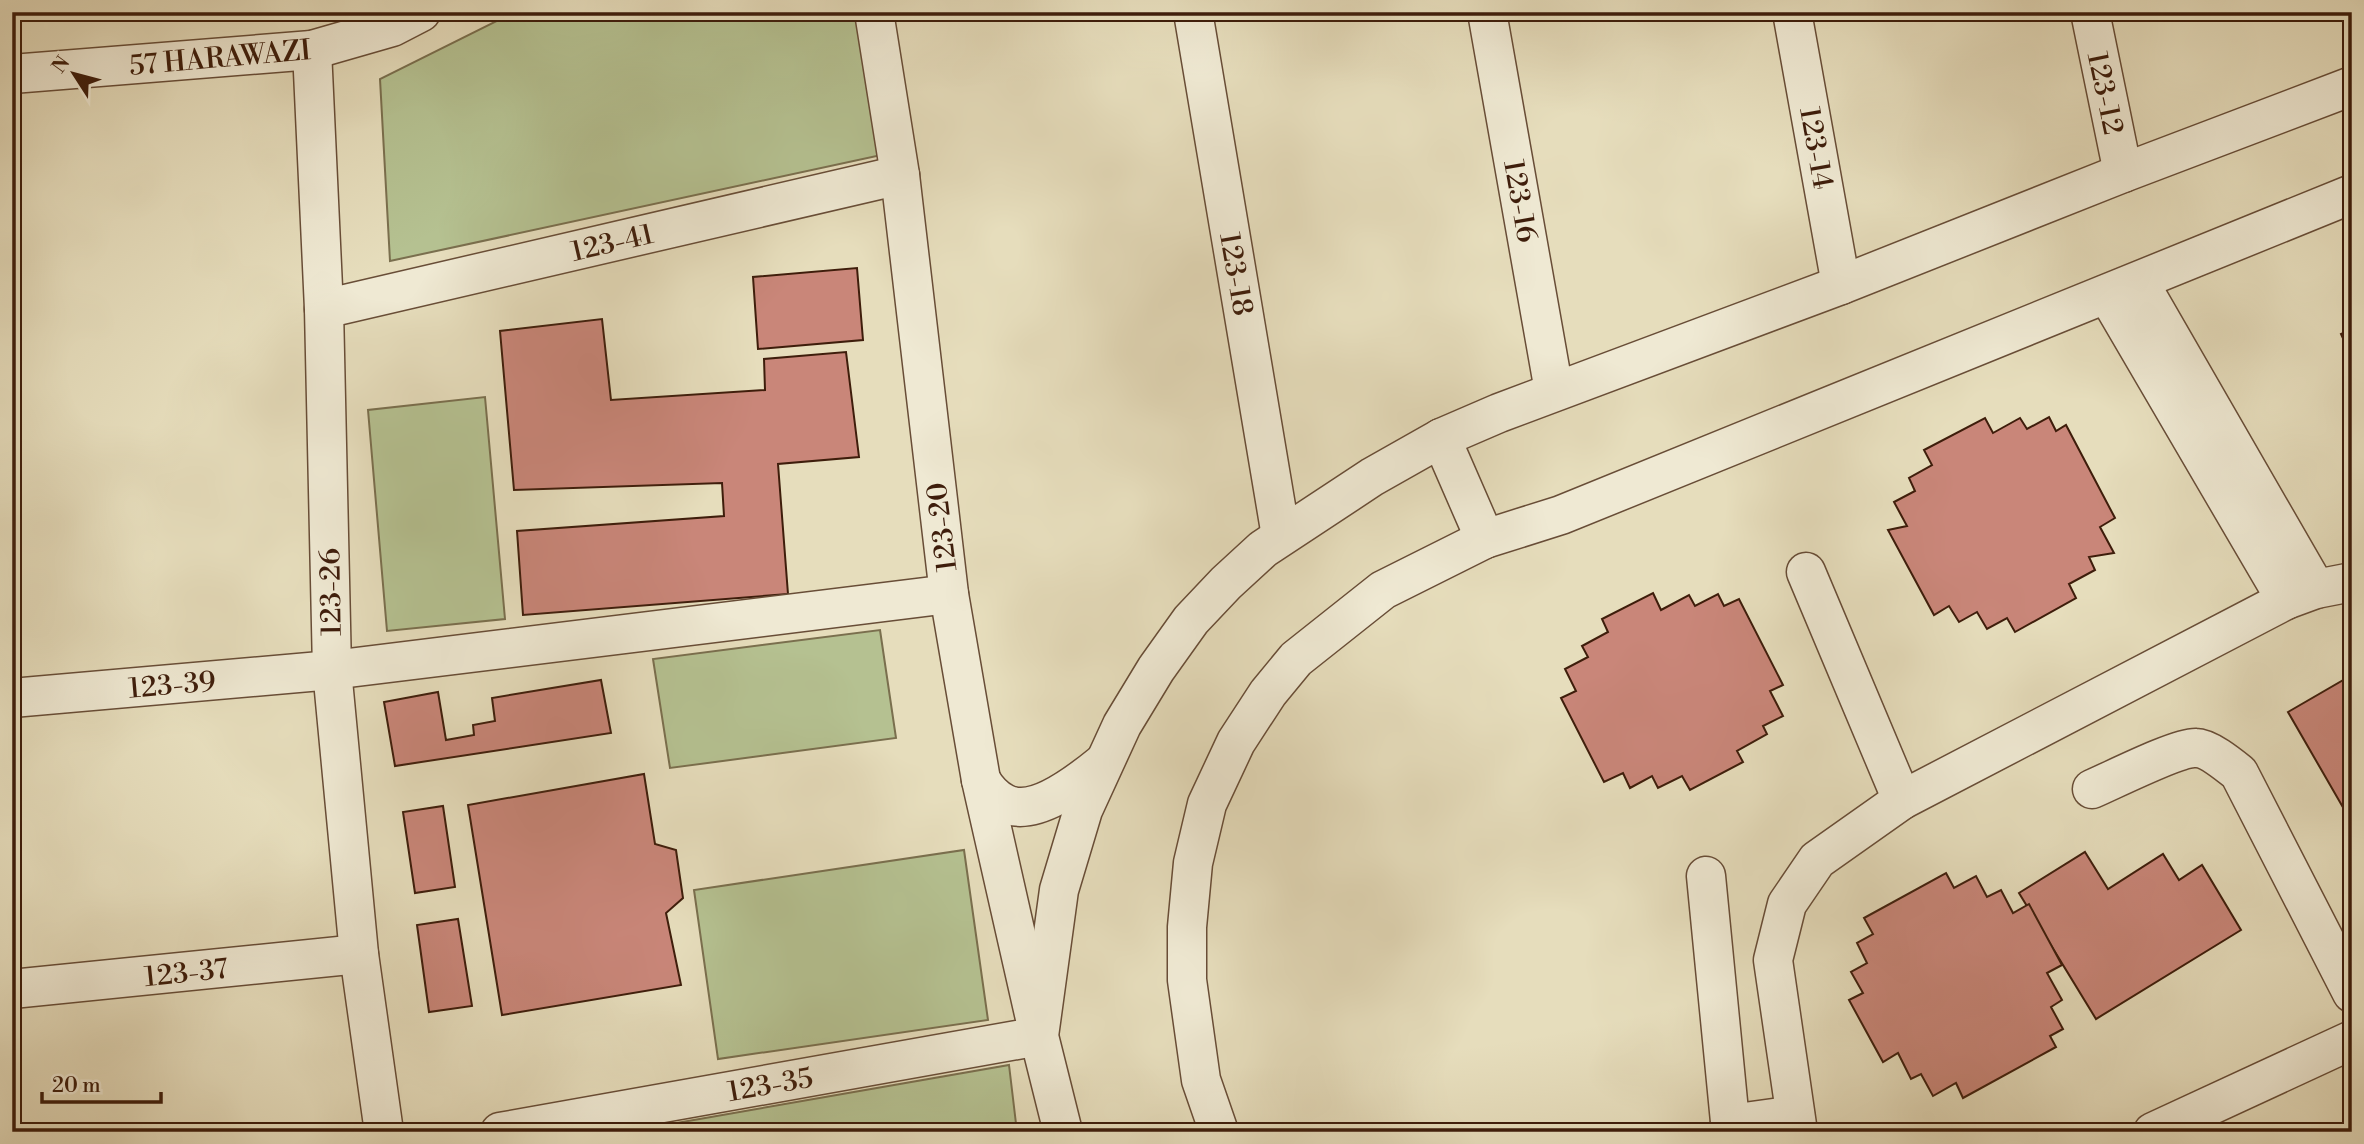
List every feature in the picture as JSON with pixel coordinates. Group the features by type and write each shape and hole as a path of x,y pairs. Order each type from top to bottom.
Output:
{"street":[{"name":"123-20","path":"874,12 900,174 949,594 981,780 1063,1132"},
{"name":"123-18","path":"1193,12 1281,536"},
{"name":"123-16","path":"1487,12 1554,391"},
{"name":"123-14","path":"1792,12 1841,285"},
{"name":"123-12","path":"2090,12 2123,173"},
{"name":"57 HARAWAZI","path":"13,82 312,51 401,17"},
{"name":"123-26","path":"312,51 324,309 332,670 359,954 384,1132"},
{"path":"1039,1036 1059,890 1083,810 1104,762 1122,725 1156,669 1191,620 1263,549 1372,477 1441,438 1554,391 1841,285 2352,86"},
{"name":"123-41","path":"324,309 900,174"},
{"path":"1219,1132 1201,1080 1187,980 1187,927 1192,863 1207,804 1236,742 1268,693 1296,659 1383,590 1485,540 1561,515 2352,194"},
{"path":"1706,876 1730,1128 1796,1123 1773,960 1787,904 1817,860 1902,800 2318,591 2123,288"},
{"path":"1441,438 1485,540"},
{"path":"1806,572 1902,800"},
{"name":"123-39","path":"12,698 332,670 949,594"},
{"path":"2092,789 2178,751 2197,747 2221,759 2239,773 2352,993"},
{"path":"981,780 991,794 1007,805 1026,806 1069,790 1104,762"},
{"name":"123-37","path":"12,989 359,954"},
{"name":"123-35","path":"500,1132 1039,1036"},
{"path":"2153,1132 2194,1123 2352,1040"}],"green space":[{"path":"515,12 865,12 886,154 390,261 380,79"},
{"path":"485,397 505,619 387,631 368,410"},
{"path":"880,630 896,738 670,768 653,659"},
{"path":"964,850 988,1020 718,1059 694,890"},
{"path":"1009,1065 1017,1132 625,1132"}],"building":[{"path":"857,268 863,340 758,349 753,277"},
{"path":"602,319 611,400 765,390 764,359 846,352 859,457 778,464 788,594 523,615 517,531 724,516 722,483 514,490 500,331"},
{"path":"2352,329 2352,358 2341,334"},
{"path":"2049,417 2056,431 2066,425 2115,518 2100,527 2114,553 2089,557 2095,570 2069,584 2076,598 2015,632 2007,618 1987,629 1977,612 1959,622 1949,606 1934,615 1888,530 1907,526 1894,502 1915,491 1909,478 1932,465 1924,450 1985,418 1993,433 2020,418 2027,429"},
{"path":"1653,593 1661,610 1689,595 1695,606 1718,594 1724,606 1739,599 1783,685 1770,691 1783,716 1763,726 1767,734 1737,751 1743,762 1690,790 1682,776 1658,788 1652,776 1630,788 1623,773 1604,782 1561,698 1576,691 1565,669 1588,657 1582,646 1608,632 1602,619"},
{"path":"2352,675 2352,823 2288,712"},
{"path":"601,680 611,733 395,766 384,702 438,692 446,740 474,735 473,725 495,721 492,698"},
{"path":"644,774 655,844 676,850 683,898 666,913 681,985 502,1015 468,805"},
{"path":"443,806 455,887 415,893 403,812"},
{"path":"2085,852 2108,889 2163,854 2179,880 2202,865 2241,930 2096,1019 2019,893"},
{"path":"1946,873 1954,888 1976,876 1987,897 2001,890 2013,913 2029,904 2062,965 2047,973 2062,1000 2051,1007 2063,1029 2050,1036 2056,1047 1963,1098 1956,1083 1933,1096 1921,1074 1911,1079 1898,1053 1883,1062 1849,1000 1863,993 1851,972 1867,963 1857,943 1873,934 1864,918"},
{"path":"458,919 472,1006 429,1012 417,925"}]}
